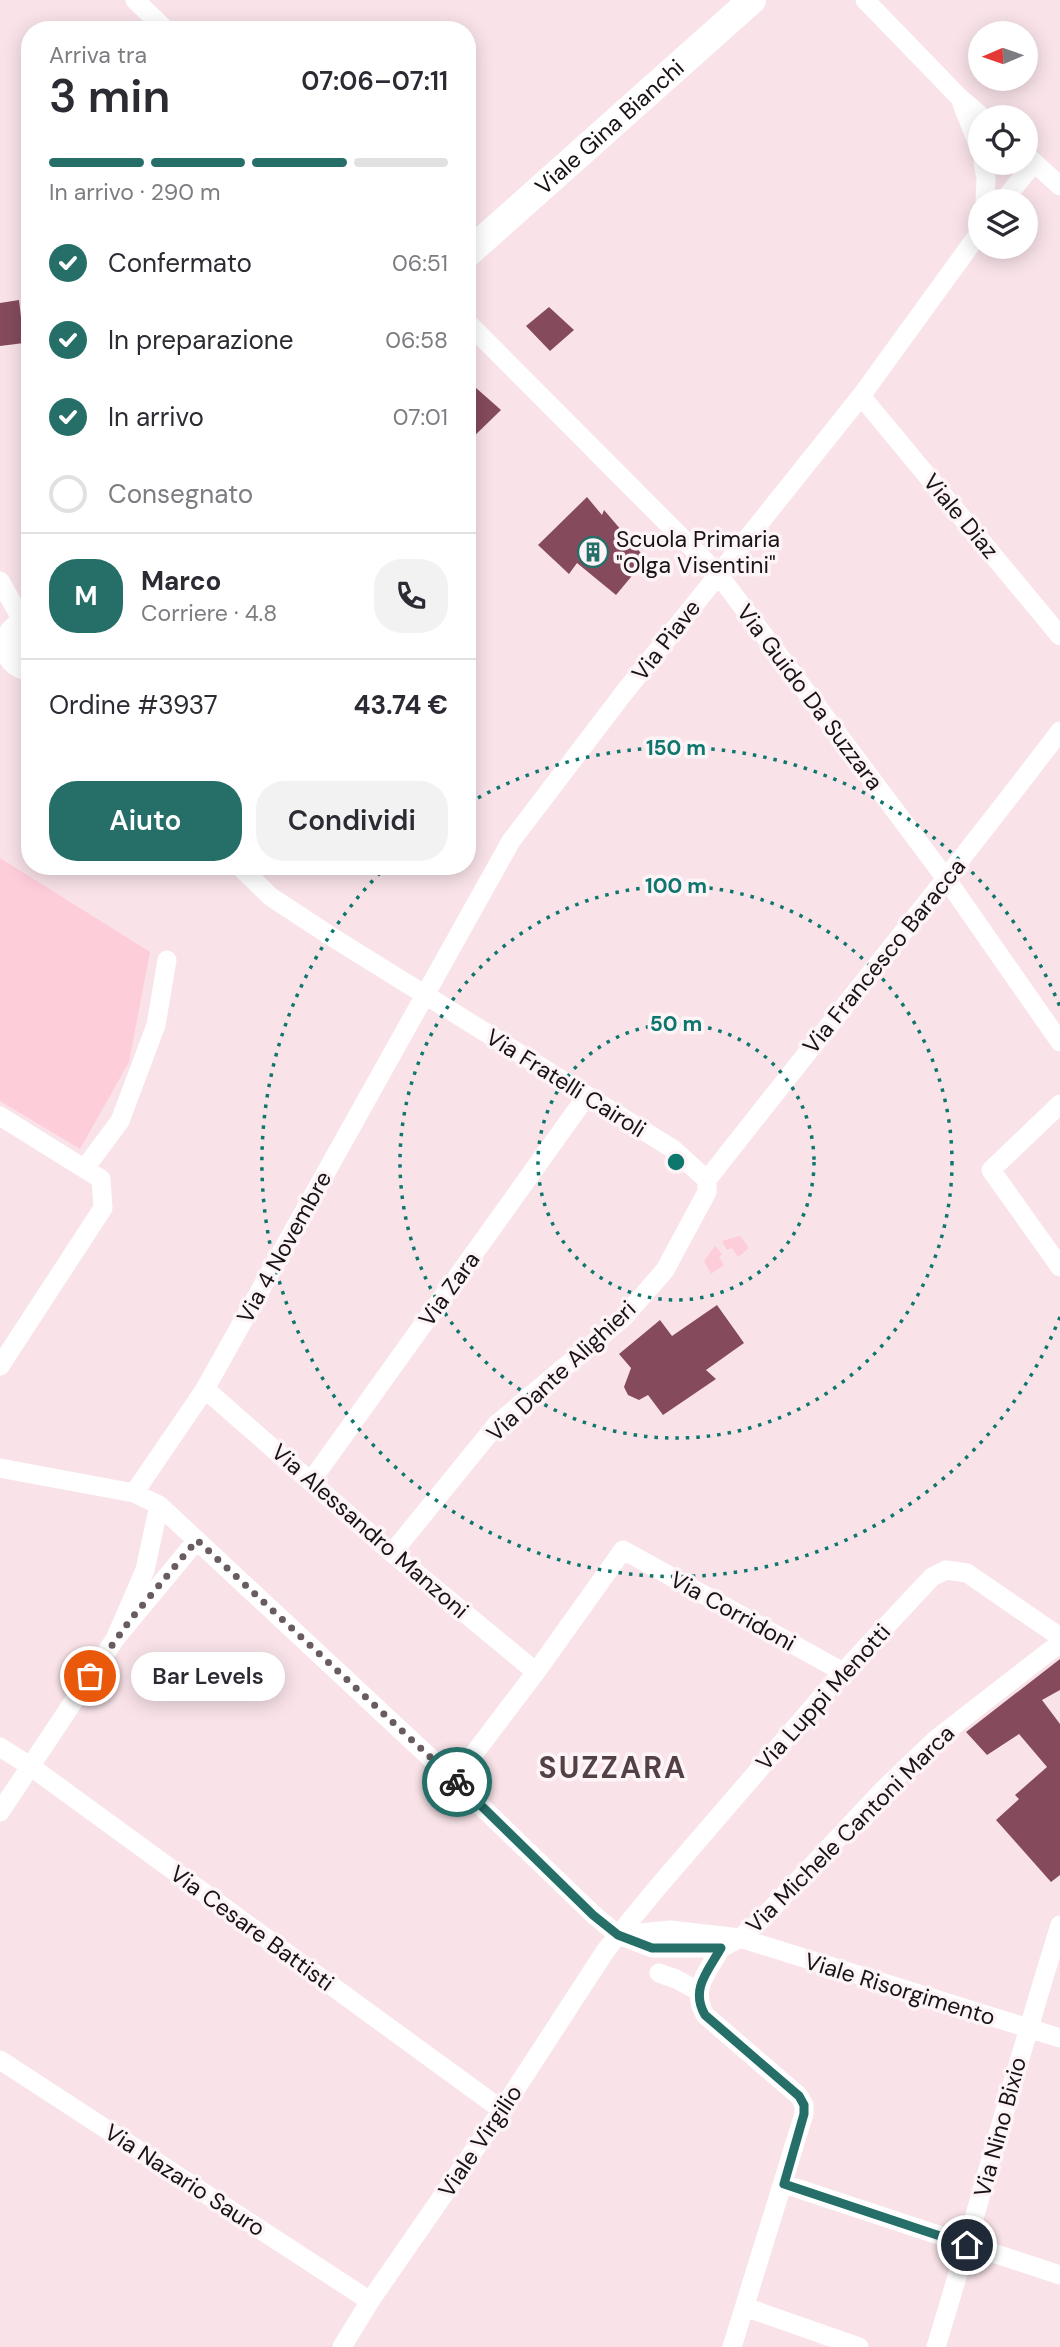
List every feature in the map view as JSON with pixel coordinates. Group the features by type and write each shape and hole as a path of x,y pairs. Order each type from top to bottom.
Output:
{"street":[{"path":"135,0 157,21"},
{"name":"Viale Gina Bianchi","path":"476,246 752,0"},
{"path":"868,1 968,105"},
{"path":"959,97 968,119"},
{"path":"1038,166 1060,187"},
{"name":"Via Piave","path":"424,994 511,841 718,574 861,396 968,249"},
{"name":"Via Guido Da Suzzara","path":"476,331 718,574 947,880 1060,1042"},
{"name":"Viale Diaz","path":"861,396 1060,636"},
{"path":"1,585 20,618 16,646"},
{"name":"Via Francesco Baracca","path":"707,1180 947,880 1060,732"},
{"name":"Via Fratelli Cairoli","path":"248,875 271,897 586,1097 673,1149 707,1180"},
{"path":"85,1168 120,1121 156,1025 167,960"},
{"name":"Via 4 Novembre","path":"134,1493 205,1389 424,994"},
{"name":"Via Zara","path":"311,1481 586,1097"},
{"path":"1060,1104 992,1170 1060,1267"},
{"path":"0,1116 101,1179 103,1208 0,1366"},
{"name":"Via Dante Alighieri","path":"393,1553 497,1424 624,1317 665,1270 707,1192 707,1180"},
{"name":"Via Alessandro Manzoni","path":"205,1389 393,1553 536,1672"},
{"path":"0,1468 134,1493 159,1505 454,1780 593,1915 618,1935 652,1948 721,1948 698,1990 697,1999 705,2015 799,2096 804,2105 804,2114 784,2184 732,2347"},
{"path":"115,1639 145,1570 159,1505"},
{"path":"0,1812 115,1639 197,1540"},
{"name":"Via Corridoni","path":"536,1672 623,1550 843,1672"},
{"name":"Via Luppi Menotti","path":"618,1935 843,1672 932,1577 946,1570 967,1573 1060,1637"},
{"name":"Via Michele Cantoni Marca","path":"721,1948 740,1938 758,1922 935,1740 1060,1643"},
{"path":"454,1780 536,1672"},
{"name":"Via Cesare Battisti","path":"0,1747 30,1766 502,2110"},
{"name":"Via Nino Bixio","path":"936,2347 1027,2028 1060,1925"},
{"name":"Viale Risorgimento","path":"618,1935 670,1930 740,1938 1060,2038"},
{"name":"Viale Virgilio","path":"342,2347 370,2301 502,2110 618,1935"},
{"path":"659,1973 698,1990"},
{"name":"Via Nazario Sauro","path":"0,2060 370,2301"},
{"path":"784,2184 1060,2274"},
{"path":"745,2307 859,2347"}],"shaded area":[{"path":"0,858 21,871 21,875 27,875 150,952 129,1062 80,1149 0,1101"},
{"path":"740,1236 749,1248 738,1257 732,1248 727,1250 722,1241"},
{"path":"715,1246 722,1254 719,1257 724,1265 711,1274 704,1261"}],"building":[{"path":"19,300 21,343 0,346 0,303"},
{"path":"549,307 574,330 550,351 526,326"},
{"path":"476,388 501,410 476,434"},
{"name":"Scuola Primaria \"Olga Visentini\"","path":"587,497 602,515 604,510 646,559 616,595 577,563 569,574 538,545"},
{"path":"717,1305 744,1343 706,1370 716,1379 663,1415 648,1395 639,1400 628,1395 624,1387 631,1368 619,1354 660,1320 672,1336"},
{"path":"1060,1659 1060,1690 1042,1700 1060,1724 1060,1875 1051,1882 996,1820 1019,1799 1015,1795 1047,1767 1019,1734 987,1755 966,1732"}],"way so far":[{"path":"90,1676 162,1579 197,1540 457,1782"}],"place":[{"name":"Scuola Primaria \"Olga Visentini\"","path":"593,552"},
{"name":"Bar Levels","path":"90,1676"}],"district":[{"name":"SUZZARA","path":"613,1768"}],"route":[{"path":"457,1782 593,1915 618,1935 652,1948 721,1948 698,1990 700,2007 705,2015 799,2096 804,2105 804,2114 784,2184 967,2245"}]}
